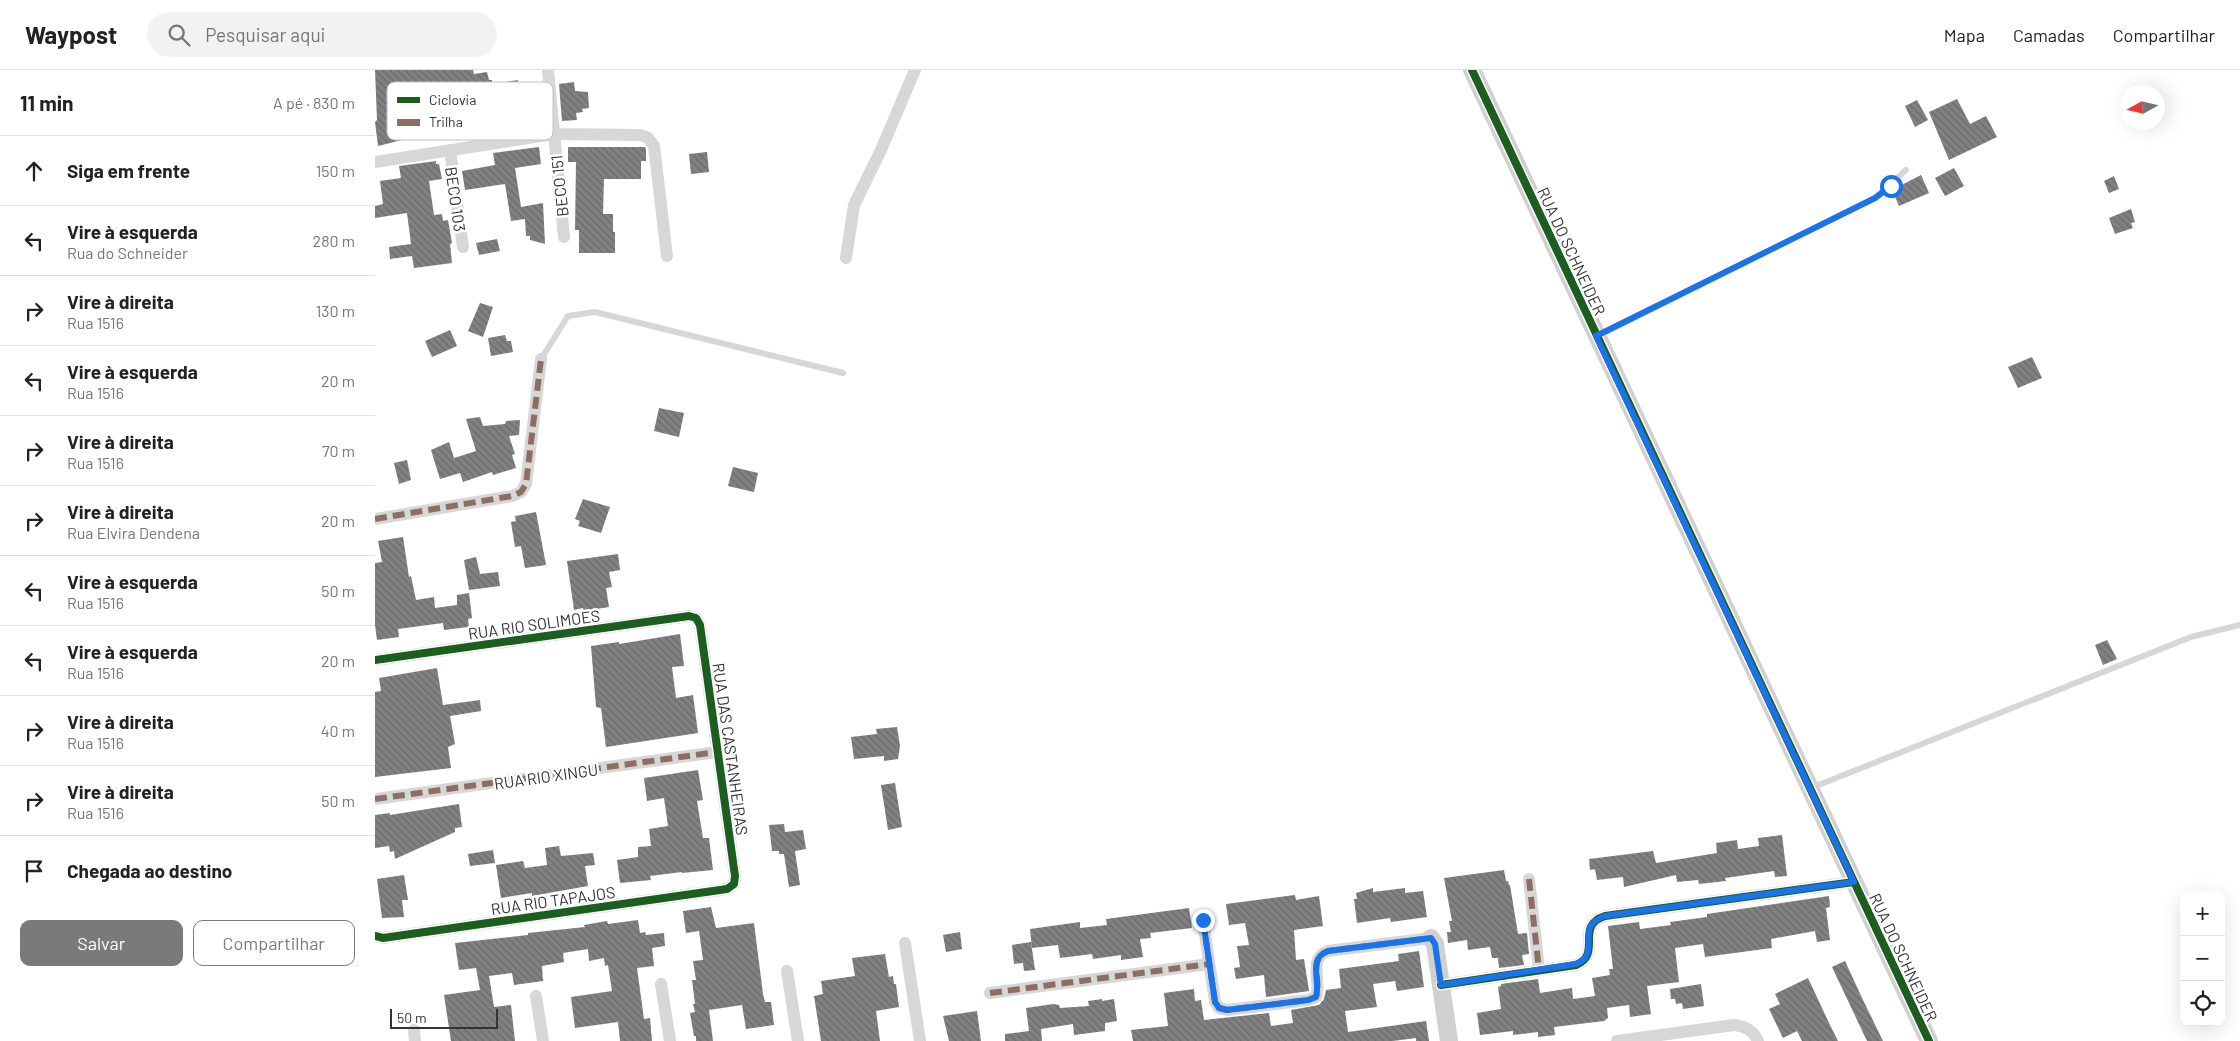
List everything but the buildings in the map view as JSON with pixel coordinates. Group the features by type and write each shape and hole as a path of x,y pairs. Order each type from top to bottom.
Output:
{"street":[{"path":"846,258 853,204 881,150 915,70"},
{"name":"RUA DO SCHNEIDER","path":"1472,70 1929,1041"},
{"name":"BECO 151","path":"553,125 564,237"},
{"path":"554,134 641,135 649,138 654,146 667,256"},
{"path":"375,162 515,140"},
{"name":"BECO 103","path":"450,150 463,247"},
{"path":"375,519 512,496 521,492 526,484 541,359"},
{"name":"RUA RIO SOLIMOES","path":"375,660 689,616 696,618"},
{"name":"RUA DAS CASTANHEIRAS","path":"696,618 700,625 735,876 734,884"},
{"name":"RUA RIO XINGU","path":"375,800 717,752"},
{"path":"1529,879 1539,970"},
{"path":"1441,985 1584,962 1589,954 1589,926 1595,919 1605,916 1854,882"},
{"name":"RUA RIO TAPAJOS","path":"375,936 383,938 727,889 734,884"},
{"path":"1203,920 1215,1002 1219,1008 1227,1010 1308,1000 1316,997 1318,990 1316,960 1320,954 1328,951 1431,938 1435,944 1449,1041"},
{"path":"905,943 919,1041"},
{"path":"990,993 1209,964"},
{"path":"787,971 798,1041"},
{"path":"661,984 670,1041"},
{"path":"536,996 543,1041"},
{"path":"1617,1041 1734,1025 1745,1026 1758,1041"}],"lane":[{"path":"1596,336 1875,198 1891,186 1906,170"},
{"path":"541,359 568,316 595,312 843,372"},
{"path":"1810,788 2191,637 2240,625"}],"marked path":[{"path":"375,519 512,496 521,492 526,484 541,359"},
{"path":"375,799 717,752"},
{"path":"1529,879 1539,970"},
{"path":"1203,920 1215,1002 1219,1008 1227,1010 1308,1000 1316,997 1318,959 1328,951 1431,938"},
{"path":"990,993 1209,964"}],"cycle path":[{"path":"1472,70 1929,1041"},
{"path":"375,660 689,616 696,618 700,625 735,876 734,884 727,889 383,938 375,936"},
{"path":"1441,985 1576,965 1584,960 1588,954 1591,926 1605,916 1854,882"}],"route":[{"path":"1203,920 1215,1002 1219,1008 1227,1010 1308,1000 1316,997 1318,990 1316,960 1320,954 1328,951 1431,938 1435,944 1441,985 1584,962 1589,954 1589,926 1595,919 1605,916 1854,882 1596,336 1875,198 1891,186"}]}
